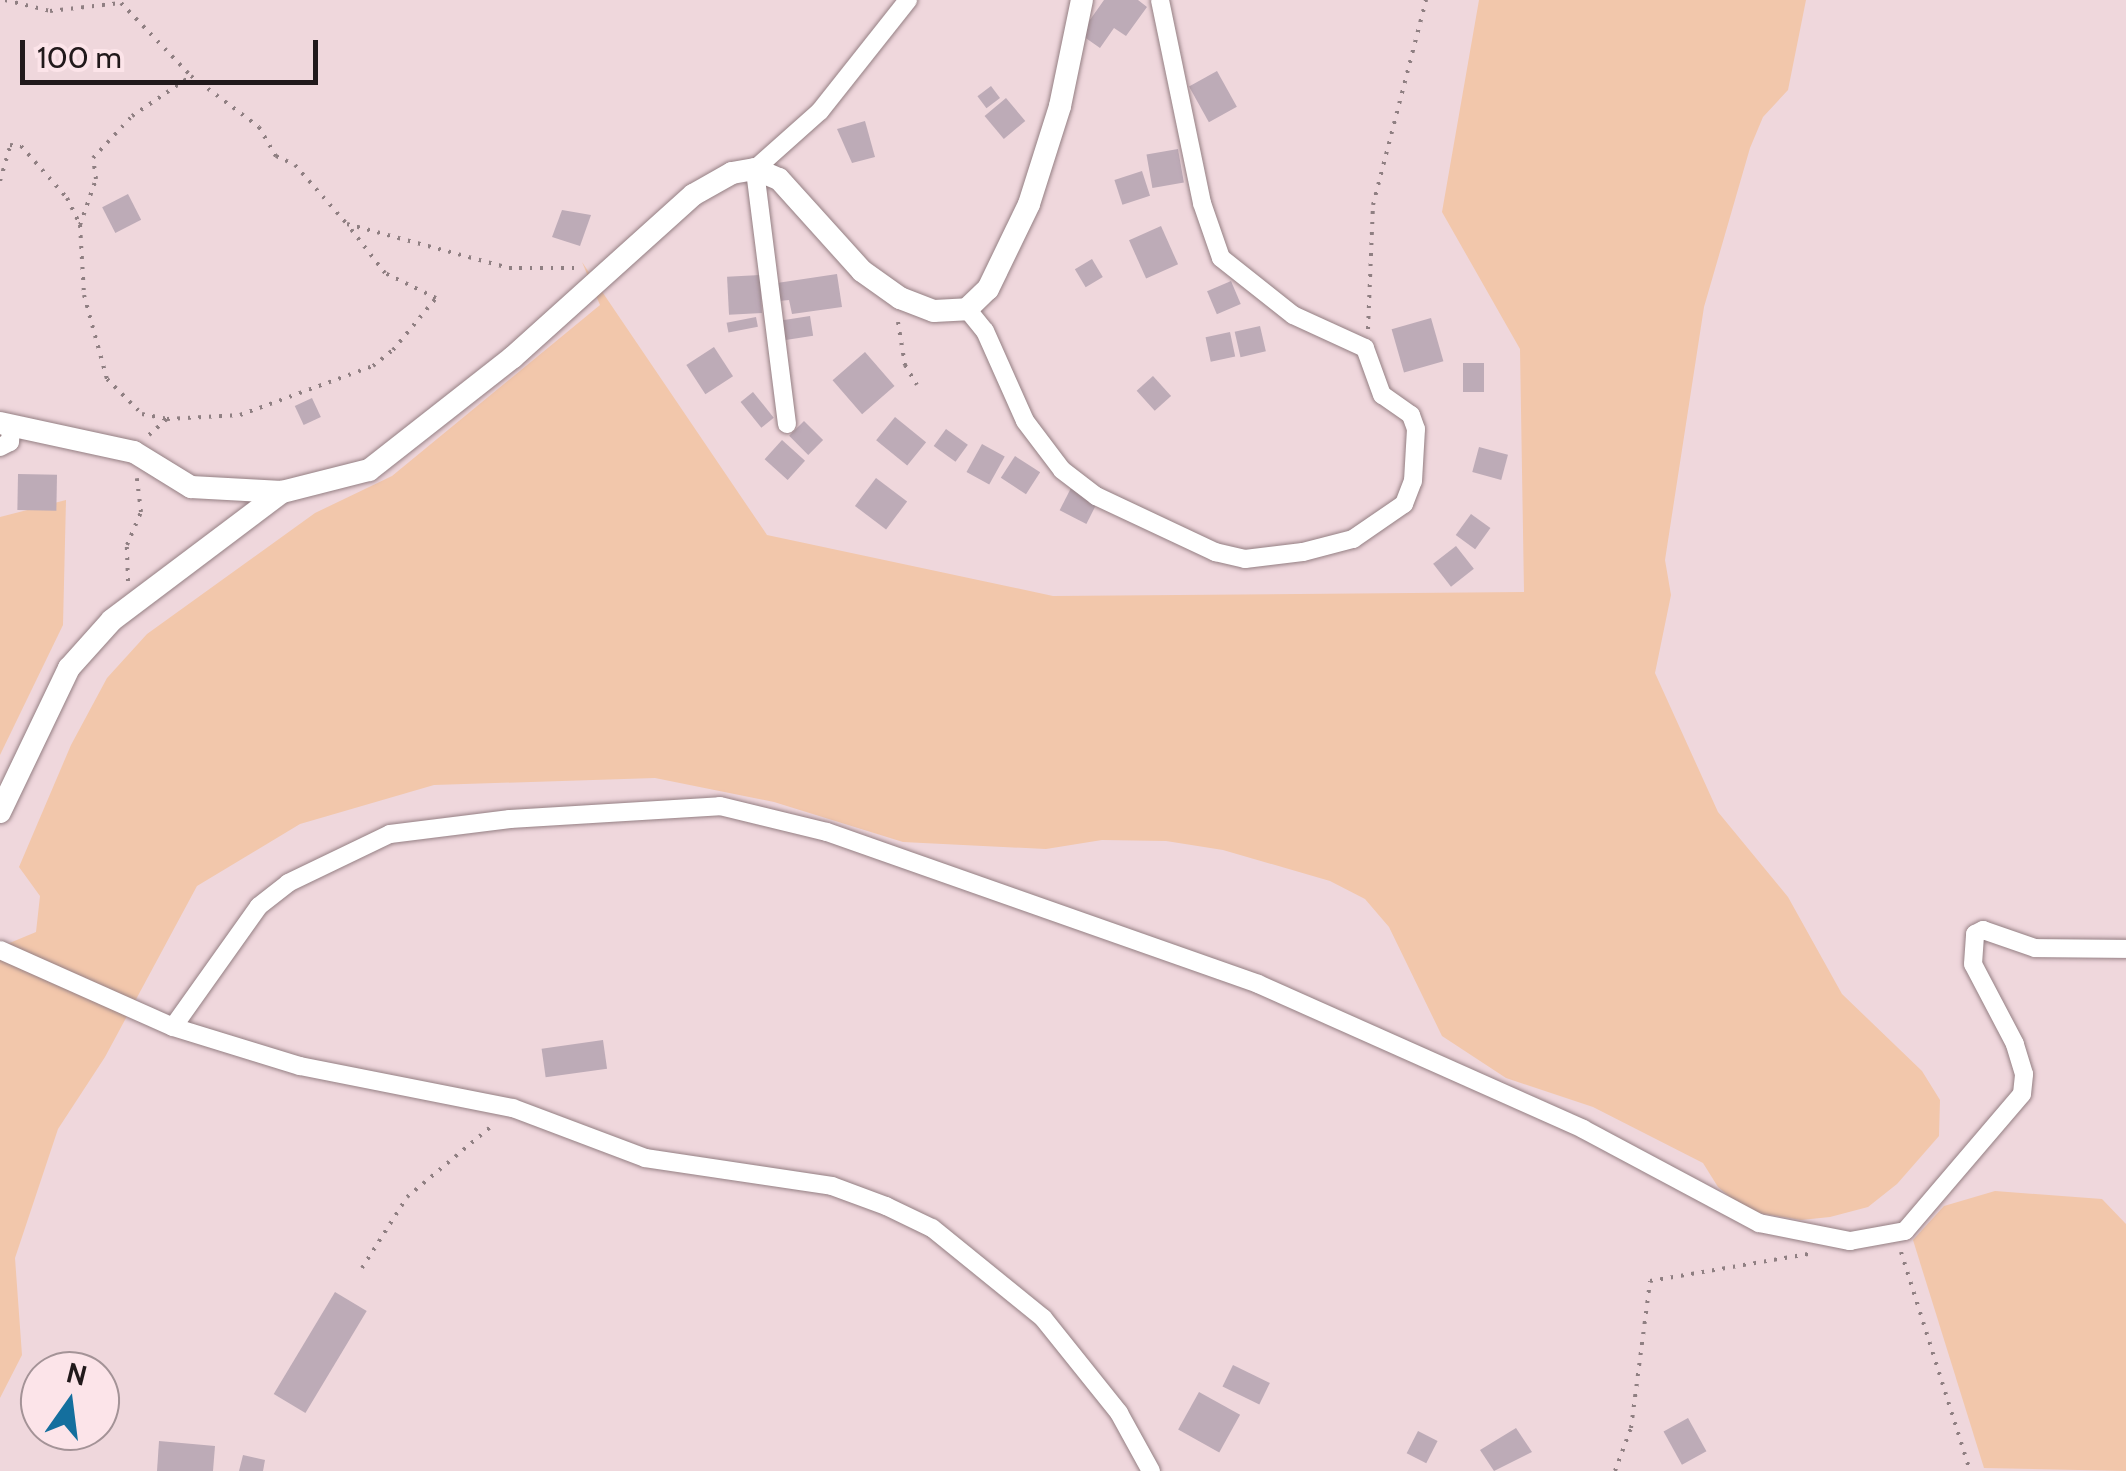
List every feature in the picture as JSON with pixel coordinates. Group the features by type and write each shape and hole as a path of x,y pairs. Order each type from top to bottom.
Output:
{"street":[{"path":"4,433 134,452 191,487 282,492 369,470 512,358 606,268 693,195 732,173 754,169 820,111 908,0"},
{"path":"754,169 779,179 862,271 900,298 934,310 966,309 988,289 1029,204 1060,106 1082,0"},
{"path":"966,309 985,331 1025,421 1062,470 1096,496 1215,552 1245,559 1353,539 1404,504 1413,481 1416,428 1411,415 1382,395 1365,348 1294,315 1221,258 1202,203 1160,0"},
{"path":"754,169 787,424"},
{"path":"0,812 69,668 112,620 282,492"},
{"path":"173,1027 259,906 288,884 390,834 436,825 720,806 827,832 1258,984 1584,1128 1759,1223 1850,1241 1896,1238 2022,1094 2024,1074 2015,1044 1972,964 1975,934 1983,930 2035,948 2126,949"},
{"path":"0,950 173,1027 300,1066 512,1108 645,1158 832,1186 932,1228 1043,1318 1120,1412 1151,1471"}],"path":[{"path":"6,0 50,11 121,3 191,76 259,127 276,156 294,165 385,274 436,298 394,350 373,366 240,415 167,419 142,414 108,379 84,295 80,225 96,178 92,158 132,116 191,76"},
{"path":"1365,348 1373,205 1426,0"},
{"path":"0,181 10,145 21,146 44,166 80,225"},
{"path":"347,224 508,268 606,268"},
{"path":"900,298 895,326 916,385"},
{"path":"112,620 129,597 128,544 141,512 134,452 167,419"},
{"path":"362,1268 407,1198 512,1108"},
{"path":"1896,1238 1970,1471"},
{"path":"1615,1471 1631,1428 1650,1281 1820,1252"}],"shaded area":[{"path":"1479,0 1806,0 1788,90 1763,117 1750,148 1704,307 1665,560 1671,595 1655,673 1718,812 1788,897 1842,994 1922,1071 1940,1100 1939,1136 1897,1184 1868,1207 1830,1217 1801,1220 1747,1211 1718,1187 1703,1163 1593,1107 1506,1078 1442,1036 1389,927 1365,899 1330,881 1223,850 1166,841 1102,840 1046,849 903,842 774,802 655,778 434,785 300,824 197,886 105,1057 58,1129 15,1258 22,1351 0,1398 0,947 36,932 40,896 19,867 71,745 107,678 147,634 315,513 392,476 600,305 582,262 767,535 1053,596 1524,592 1520,349 1442,212"},
{"path":"66,500 63,625 0,755 0,517"},
{"path":"1995,1191 2102,1199 2126,1224 2126,1471 1984,1468 1913,1240 1944,1206"}],"building":[{"path":"1104,0 1138,0 1147,7 1126,36 1114,28 1100,48 1080,34"},
{"path":"1217,71 1237,107 1209,122 1189,87"},
{"path":"991,86 1000,98 986,108 977,96"},
{"path":"1006,98 1025,121 1004,139 985,116"},
{"path":"865,121 875,157 852,163 837,129"},
{"path":"1178,149 1184,182 1152,188 1146,155"},
{"path":"1142,171 1150,196 1122,205 1114,180"},
{"path":"128,194 141,220 115,233 102,207"},
{"path":"562,210 591,215 580,246 552,237"},
{"path":"1161,226 1178,264 1146,279 1129,240"},
{"path":"1092,259 1103,277 1086,287 1075,269"},
{"path":"837,274 842,307 792,314 789,300 779,301 777,283"},
{"path":"760,275 762,313 729,315 727,277"},
{"path":"1231,281 1241,304 1217,314 1207,291"},
{"path":"810,316 813,336 783,341 779,321"},
{"path":"756,317 758,327 728,333 727,323"},
{"path":"1431,318 1443,361 1404,373 1392,329"},
{"path":"1260,326 1266,351 1241,357 1235,332"},
{"path":"1230,332 1235,356 1211,362 1206,337"},
{"path":"714,347 733,376 705,394 686,365"},
{"path":"865,352 895,386 862,414 833,380"},
{"path":"1463,363 1484,363 1484,392 1463,392"},
{"path":"1153,376 1171,396 1155,411 1137,391"},
{"path":"753,392 774,418 761,428 741,402"},
{"path":"312,398 321,417 304,425 295,406"},
{"path":"895,417 926,442 907,465 876,440"},
{"path":"804,421 823,440 808,455 789,436"},
{"path":"946,429 968,445 955,462 934,446"},
{"path":"782,440 805,461 788,480 765,459"},
{"path":"982,444 1005,457 989,485 966,472"},
{"path":"1479,447 1508,455 1501,480 1472,472"},
{"path":"1015,456 1040,472 1026,494 1001,478"},
{"path":"18,474 57,475 56,511 17,510"},
{"path":"876,478 907,501 886,529 855,506"},
{"path":"1071,488 1098,502 1086,524 1060,510"},
{"path":"1471,514 1490,528 1475,549 1456,535"},
{"path":"1456,546 1474,569 1451,587 1433,564"},
{"path":"603,1040 607,1069 546,1077 542,1049"},
{"path":"335,1292 367,1311 305,1413 274,1394"},
{"path":"1233,1365 1270,1383 1259,1405 1222,1387"},
{"path":"1199,1392 1240,1415 1219,1452 1178,1430"},
{"path":"1688,1418 1706,1451 1682,1465 1664,1432"},
{"path":"1516,1428 1532,1452 1494,1471 1480,1450"},
{"path":"1418,1431 1438,1441 1426,1463 1407,1453"},
{"path":"159,1441 215,1446 213,1471 157,1471"},
{"path":"243,1455 265,1460 263,1471 239,1471"}]}
